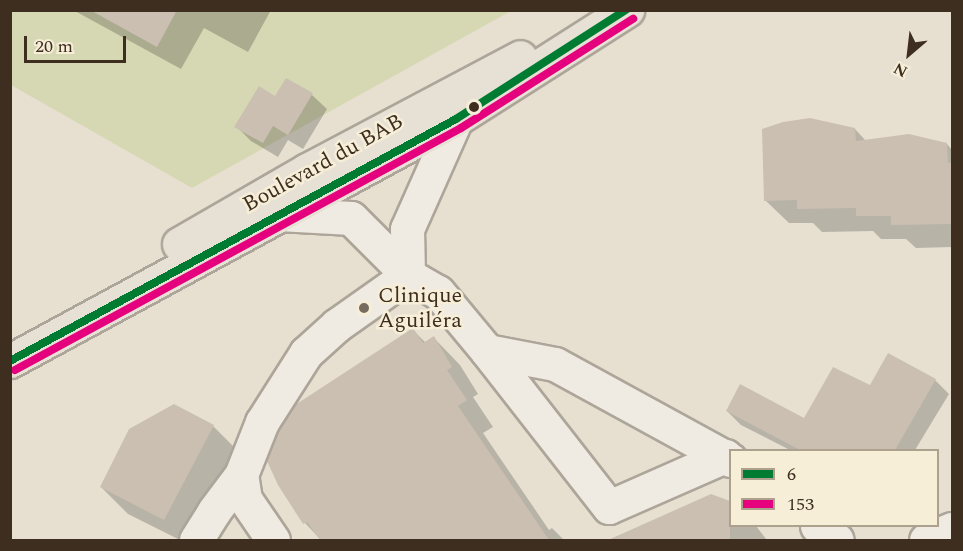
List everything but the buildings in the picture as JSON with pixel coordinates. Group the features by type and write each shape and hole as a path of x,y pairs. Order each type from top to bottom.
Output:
{"main road":[{"name":"Boulevard du BAB","path":"10,361 456,119 625,10"},
{"name":"Boulevard du BAB","path":"40,345 106,290 205,228 460,87 625,10"}],"street":[{"path":"408,275 407,229 456,119"},
{"path":"279,214 351,218 408,275 438,292 609,507 728,458"},
{"path":"196,540 214,511 241,476 262,422 306,353 337,326 408,275"},
{"path":"487,351 555,364 728,458"},
{"path":"241,476 245,499 273,540"},
{"path":"820,527 837,540"},
{"path":"926,540 952,529"}],"green space":[{"path":"11,11 511,11 192,188 11,85"}],"transit line":[{"name":"6","path":"10,361 456,119 626,10"},
{"name":"153","path":"15,370 461,128 633,19"}],"place":[{"name":"Clinique Aguiléra","path":"364,308"}]}
